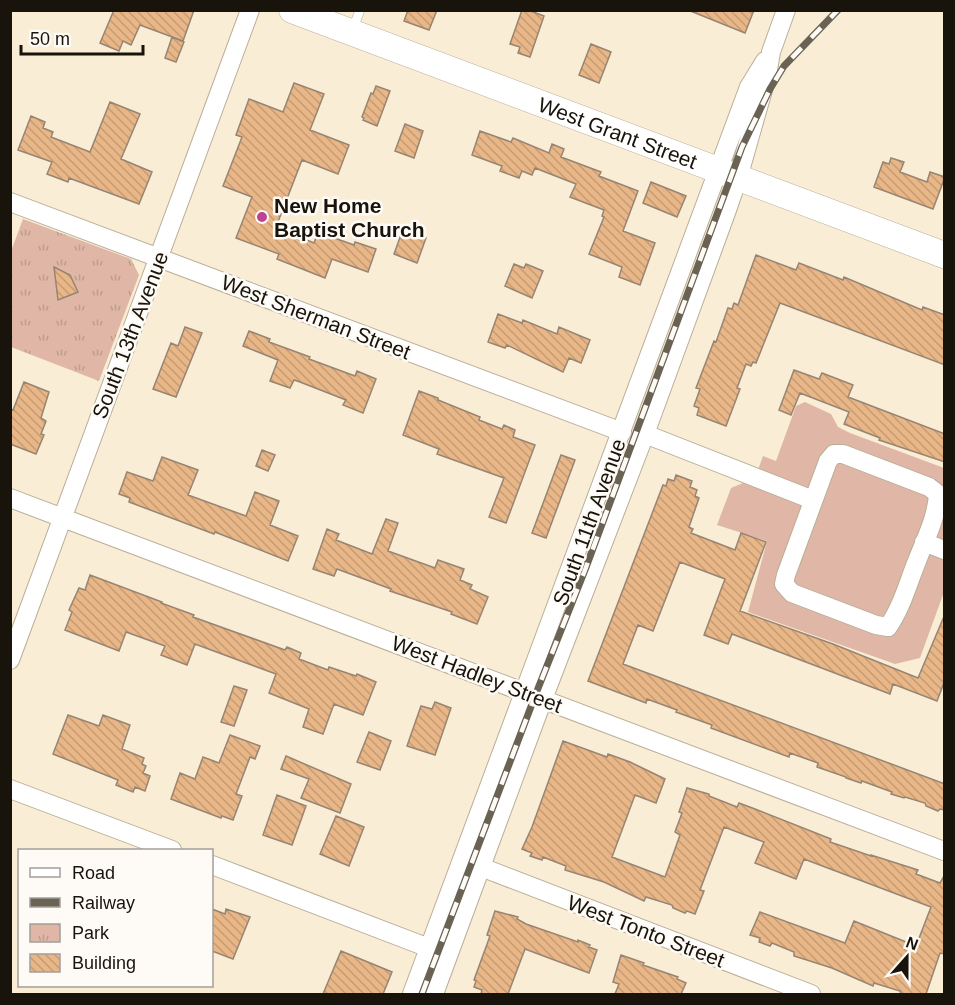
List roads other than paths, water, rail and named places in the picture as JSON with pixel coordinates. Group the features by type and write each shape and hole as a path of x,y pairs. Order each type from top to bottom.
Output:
{"main road":[{"name":"West Grant Street","path":"292,10 356,22 728,175 945,255"}],"street":[{"name":"South 13th Avenue","path":"10,660 250,10"},
{"name":"South 11th Avenue","path":"412,994 622,432 767,76 771,52 786,10"},
{"name":"South 11th Avenue","path":"434,994 543,699 645,434 728,175"},
{"name":"West Sherman Street","path":"10,202 622,432"},
{"path":"645,434 813,500"},
{"path":"834,454 843,454 929,487 938,494 938,504 924,542 896,615 888,627 876,625 792,593 784,585 813,500 828,461 834,454"},
{"name":"West Hadley Street","path":"10,498 945,851"},
{"path":"924,542 945,550"},
{"path":"10,789 169,849"},
{"path":"213,865 429,948"},
{"name":"West Tonto Street","path":"481,867 811,994"}],"railway":[{"path":"422,994 585,570 742,147 770,89 784,66 838,10"}],"place":[{"name":"New Home Baptist Church","path":"262,217"}]}
